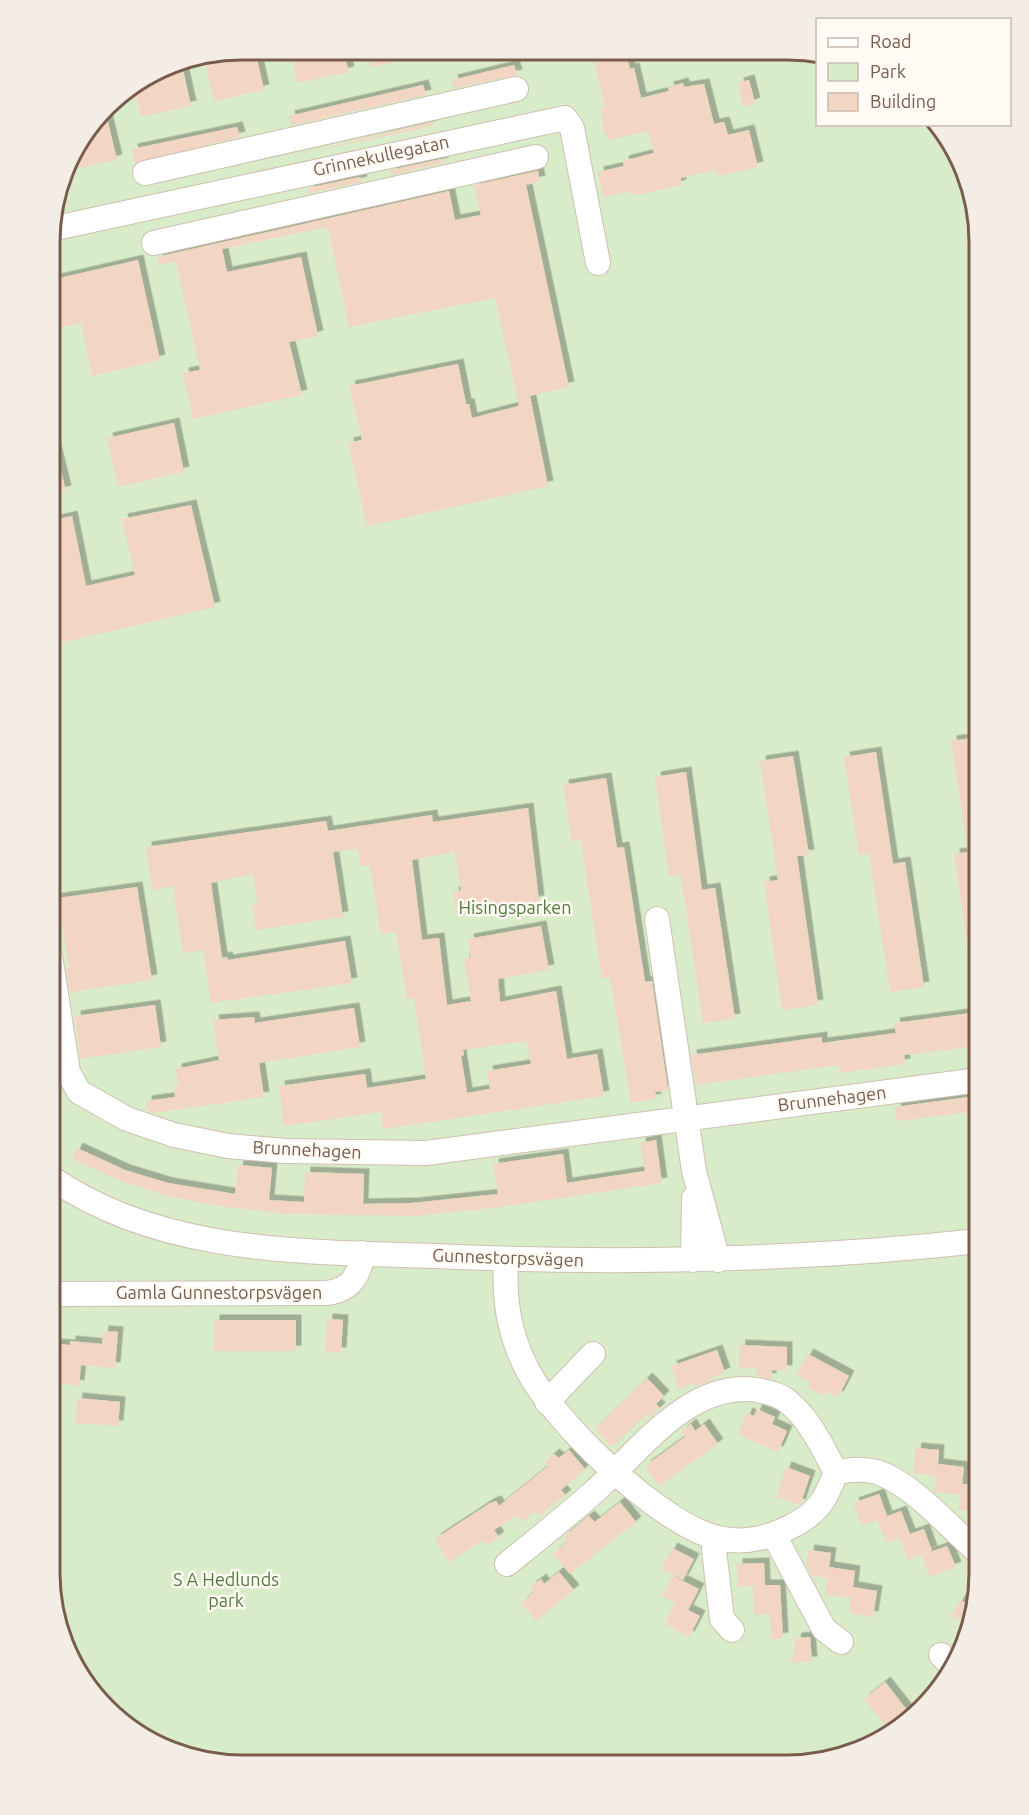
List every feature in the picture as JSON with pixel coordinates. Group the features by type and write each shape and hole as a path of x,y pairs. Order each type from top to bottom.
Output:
{"street":[{"path":"145,173 516,89"},
{"path":"442,106 457,175"},
{"name":"Grinnekullegatan","path":"61,227 565,118 572,128 598,263"},
{"path":"284,140 299,211"},
{"path":"154,243 536,157"},
{"path":"657,919 696,1186 704,1204 718,1260"},
{"name":"Brunnehagen","path":"60,1024 72,1082 85,1097 116,1113 174,1136 228,1146 285,1151 426,1153 969,1081"},
{"name":"Gunnestorpsvägen","path":"60,1183 94,1204 158,1228 199,1238 253,1245 363,1253 506,1260 718,1260 769,1259 969,1242"},
{"path":"693,1260 692,1208 696,1186"},
{"name":"Gamla Gunnestorpsvägen","path":"60,1294 338,1292 355,1280 363,1253"},
{"path":"506,1260 504,1292 509,1328 525,1367 548,1402 615,1473 669,1514 716,1538 739,1541 774,1535 818,1510 828,1494 836,1472 811,1427 787,1401 770,1393 746,1389 726,1392 682,1410 615,1473 507,1564"},
{"path":"548,1402 593,1354"},
{"path":"836,1472 857,1469 875,1472 898,1481 969,1544"},
{"path":"774,1535 824,1629 841,1642"},
{"path":"716,1538 714,1550 722,1619 732,1630"}],"green space":[{"name":"Hisingsparken","path":"230,60 799,60 816,62 816,126 927,126 950,161 959,183 966,206 969,230 969,1585 966,1609 959,1632 950,1654 931,1684 916,1702 888,1724 846,1745 823,1752 787,1755 242,1755 206,1752 161,1736 122,1710 91,1674 70,1632 63,1609 60,1585 60,242 62,218 66,195 84,151 113,113 151,84 206,63"}],"building":[{"path":"257,60 264,90 214,101 205,63"},
{"path":"292,60 346,60 349,72 297,83"},
{"path":"370,60 404,60 371,67"},
{"path":"594,60 628,60 630,69 634,68 641,98 669,91 668,87 683,83 684,87 704,84 714,124 724,122 728,135 749,130 758,167 718,176 716,170 681,178 681,185 631,196 630,191 603,197 598,172 624,166 623,161 654,153 648,131 609,140 604,131 601,109 605,108"},
{"path":"514,65 517,75 454,88 452,80"},
{"path":"183,70 191,106 141,117 136,95 151,84"},
{"path":"749,80 755,103 743,107 738,83"},
{"path":"423,85 426,95 291,125 289,116"},
{"path":"107,120 117,160 76,169 84,151"},
{"path":"433,122 434,125 420,129 301,154"},
{"path":"237,127 240,137 135,163 132,149"},
{"path":"442,159 443,163 391,175 390,170"},
{"path":"538,171 540,181 526,185 569,387 530,396 548,486 367,526 348,443 362,440 349,386 458,364 466,404 469,404 472,418 519,406 495,298 349,327 328,227 222,249 227,272 301,257 318,336 289,342 302,395 193,419 183,373 200,370 176,261 159,265 157,257 449,191 455,220 481,215 474,185"},
{"path":"360,177 362,182 309,193 308,188"},
{"path":"138,260 160,360 92,376 81,323 60,327 60,278"},
{"path":"174,423 184,472 118,487 107,438"},
{"path":"60,466 66,491 60,492"},
{"path":"191,505 215,607 60,643 60,519 72,516 86,586 135,575 122,519"},
{"path":"969,738 969,957 954,854 968,852 951,741"},
{"path":"876,752 893,864 905,862 924,987 890,992 869,853 859,855 844,757"},
{"path":"793,756 809,855 797,856 818,1005 782,1010 764,882 778,880 760,761"},
{"path":"686,772 702,890 715,888 735,1019 703,1023 681,875 669,876 655,777"},
{"path":"606,778 617,848 624,847 645,982 652,981 668,1090 655,1092 656,1099 631,1103 610,977 602,979 581,840 572,842 563,785"},
{"path":"528,808 539,901 457,914 453,892 461,891 455,852 412,860 422,940 439,938 447,1005 471,1001 464,959 471,958 468,939 541,926 549,970 498,979 500,1002 556,991 567,1059 597,1054 604,1096 383,1129 381,1112 284,1126 279,1086 365,1074 367,1088 426,1079 414,998 407,999 396,932 381,934 370,865 361,867 358,849 333,852 343,917 256,930 252,906 258,905 253,874 211,883 222,958 227,957 228,960 345,941 352,983 211,1003 203,950 183,953 173,886 152,890 146,847 326,821 328,831 432,815 433,822","holes":["527,1041 531,1064 487,1071 490,1089 467,1093 461,1056 464,1055 463,1050"]},
{"path":"137,887 152,980 70,992 66,968 69,968 62,922 60,922 60,898"},
{"path":"155,1005 161,1047 80,1059 75,1016"},
{"path":"354,1008 360,1047 259,1063 264,1097 153,1113 147,1111 146,1101 175,1097 174,1085 178,1085 176,1069 219,1060 213,1020 254,1017 255,1023"},
{"path":"969,1013 969,1047 904,1055 905,1064 840,1073 839,1065 696,1085 691,1055 822,1037 822,1043 896,1033 894,1023"},
{"path":"969,1097 969,1112 897,1121 895,1107"},
{"path":"656,1140 662,1183 501,1207 415,1216 288,1214 218,1206 167,1196 124,1182 72,1159 77,1148 125,1170 168,1183 235,1194 238,1165 272,1168 269,1200 304,1202 305,1172 364,1174 363,1204 412,1203 498,1194 493,1164 563,1154 567,1183 645,1171 640,1143"},
{"path":"327,1319 343,1320 341,1353 325,1352"},
{"path":"214,1320 296,1320 296,1351 214,1351"},
{"path":"103,1331 118,1332 115,1368 81,1365 79,1386 60,1383 60,1344 70,1345 70,1341 102,1344"},
{"path":"740,1345 787,1347 787,1371 772,1370 771,1379 757,1376 757,1369 739,1368"},
{"path":"717,1350 725,1373 708,1379 709,1381 696,1387 695,1383 679,1389 671,1366"},
{"path":"808,1354 849,1376 838,1397 826,1391 824,1396 808,1388 811,1383 796,1375"},
{"path":"647,1378 664,1396 656,1404 660,1408 649,1418 646,1414 612,1447 595,1429"},
{"path":"77,1398 120,1402 118,1426 75,1423"},
{"path":"757,1409 775,1417 772,1424 787,1431 778,1452 738,1434 747,1413 754,1416"},
{"path":"691,1424 695,1431 704,1424 718,1444 659,1486 645,1466 685,1437 681,1432"},
{"path":"916,1448 939,1450 938,1464 964,1467 961,1495 934,1492 937,1470 936,1476 913,1473"},
{"path":"569,1450 585,1469 561,1490 566,1495 539,1516 535,1511 522,1522 517,1515 494,1530 499,1537 487,1545 483,1540 449,1562 435,1539 490,1503 496,1501 499,1506 548,1466 545,1462 554,1454 559,1458"},
{"path":"786,1467 810,1476 800,1505 776,1497"},
{"path":"962,1484 969,1484 969,1511 959,1510"},
{"path":"879,1494 887,1516 862,1526 853,1503"},
{"path":"620,1502 636,1522 570,1574 553,1554 568,1541 564,1537 589,1516 595,1522"},
{"path":"901,1511 910,1534 924,1529 932,1551 908,1560 900,1538 886,1543 877,1520"},
{"path":"947,1546 956,1567 930,1577 922,1555"},
{"path":"672,1548 694,1559 683,1580 661,1569"},
{"path":"809,1550 831,1553 829,1567 855,1571 853,1587 877,1591 873,1617 849,1613 851,1598 825,1595 828,1578 812,1576 806,1565"},
{"path":"764,1563 765,1585 780,1585 783,1638 771,1639 770,1614 754,1615 753,1586 738,1587 737,1564"},
{"path":"559,1572 574,1590 536,1621 521,1603 534,1592 530,1587 541,1579 544,1584"},
{"path":"673,1576 699,1589 688,1610 700,1616 689,1637 665,1624 675,1603 662,1596"},
{"path":"960,1600 967,1603 962,1621 951,1616"},
{"path":"810,1637 812,1662 792,1663 796,1638"},
{"path":"885,1682 907,1710 886,1725 864,1699"}],"park label":[{"name":"S A Hedlunds park","path":"226,1590"}]}
